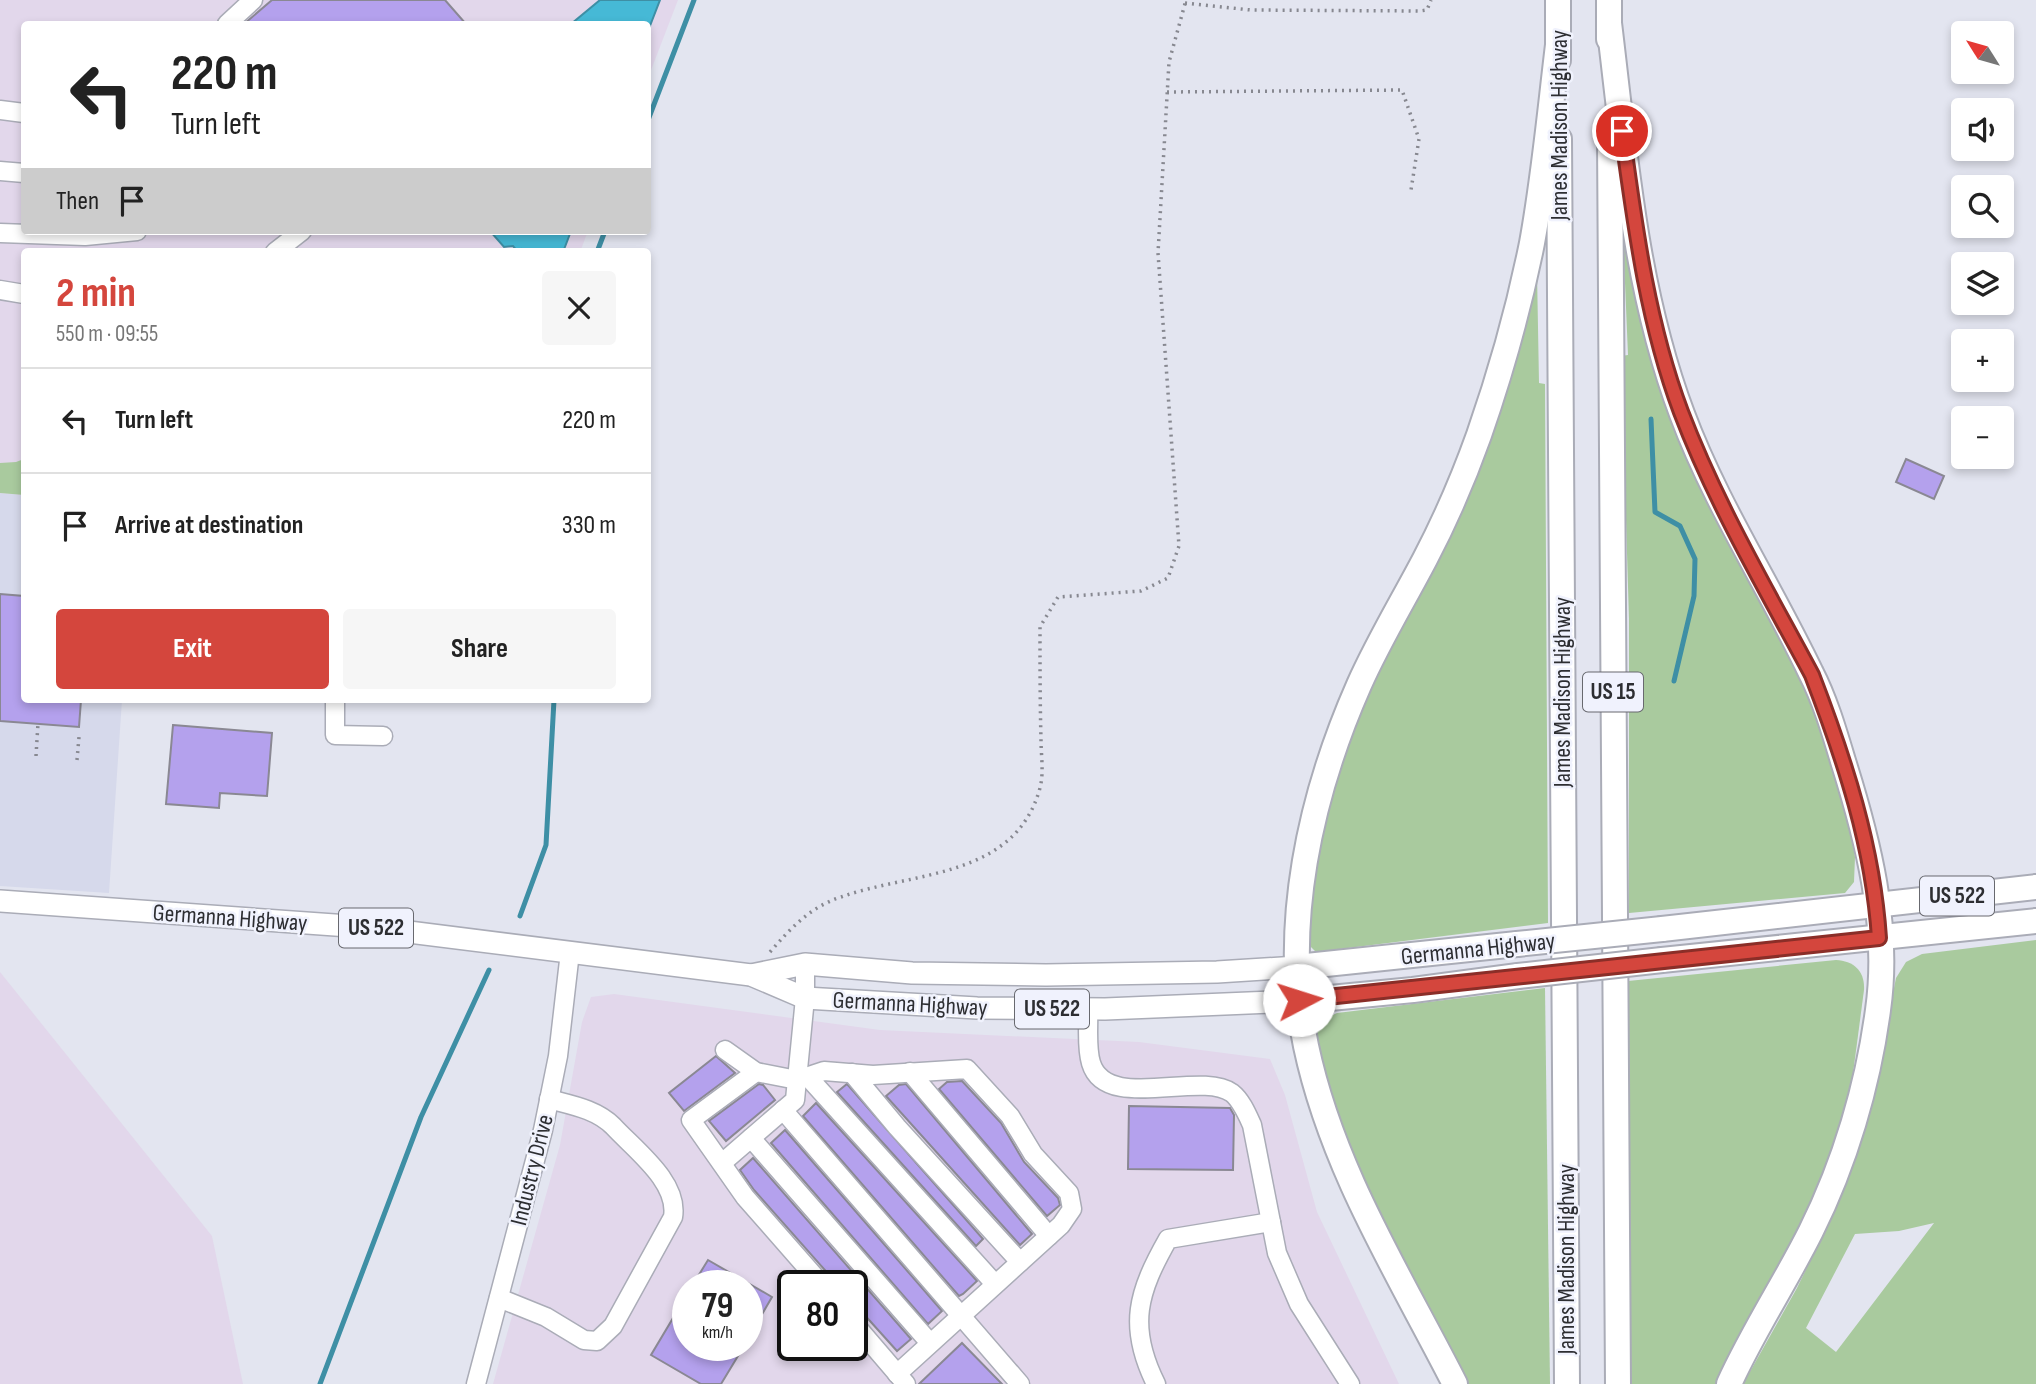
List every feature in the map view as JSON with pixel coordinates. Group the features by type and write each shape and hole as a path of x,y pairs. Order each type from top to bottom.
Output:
{"highway":[{"name":"James Madison Highway","path":"1558,0 1567,1384"},
{"name":"James Madison Highway","path":"1609,12 1618,1384"},
{"path":"1609,12 1633,211 1643,277 1656,333 1702,465 1812,675 1859,811 1872,863 1877,905 1879,1007 1858,1105 1843,1155 1814,1226 1741,1357 1730,1384"},
{"path":"1455,1384 1360,1205 1339,1157 1306,1046 1299,1000 1298,926 1309,837 1338,735 1359,684 1451,507 1502,365 1532,243 1558,45"},
{"name":"Germanna Highway","path":"1297,967 2036,887"},
{"name":"Germanna Highway","path":"1299,1000 1413,990 1662,960 2036,921"}],"main road":[{"name":"Germanna Highway","path":"0,901 369,928 570,952 751,975 805,998 977,1008 1088,1009 1299,1000"},
{"name":"Germanna Highway","path":"751,975 805,964 912,973 1046,975 1217,972 1297,967"}],"street":[{"path":"230,21 253,0"},
{"path":"0,110 21,113"},
{"path":"0,171 21,173"},
{"path":"0,233 21,234"},
{"path":"57,235 95,235"},
{"path":"279,248 293,235"},
{"path":"0,290 21,294"},
{"path":"335,703 335,735 383,736"},
{"name":"Industry Drive","path":"476,1384 549,1099 558,1056 570,952"},
{"path":"722,1163 795,1100 802,1078 805,964"},
{"path":"1088,1009 1091,1065 1099,1077 1110,1083 1139,1088 1218,1087 1232,1093 1243,1107 1252,1125 1277,1253 1299,1304 1350,1384"},
{"path":"725,1050 756,1072 802,1078 824,1071 852,1073 967,1069 1010,1116 1033,1154 1069,1193 1072,1209 1061,1225 930,1343 901,1379 868,1340"},
{"path":"756,1072 691,1121 745,1197 809,1270"},
{"path":"910,1072 1049,1236"},
{"path":"852,1073 897,1127 1020,1262"},
{"path":"802,1078 995,1284"},
{"path":"499,1298 546,1317 584,1340 597,1341 606,1336 613,1326 673,1217 674,1200 671,1192 614,1126 606,1119 581,1108 549,1099"},
{"path":"783,1110 1020,1384"},
{"path":"751,1138 930,1343"},
{"path":"1156,1384 1138,1336 1138,1307 1152,1268 1168,1239 1270,1222"}],"path":[{"path":"751,975 792,925 813,910 840,897 962,866 1006,845 1026,823 1041,784 1040,627 1049,610 1058,597 1141,591 1168,578 1180,546 1158,253 1169,62 1185,2 1251,10 1427,10 1431,0"},
{"path":"1167,92 1402,90 1419,139 1411,190"},
{"path":"36,756 37,723"},
{"path":"77,760 79,737"}],"shaded area":[{"path":"0,0 678,0 651,70 651,21 21,21 21,235 586,235 582,248 21,248 21,495 0,493"},
{"path":"0,493 21,495 21,703 122,703 109,893 0,886"},
{"path":"0,972 212,1236 243,1384 0,1384"},
{"path":"614,994 880,1030 1139,1042 1270,1059 1285,1095 1317,1212 1399,1384 493,1384 560,1145 582,1022 591,997"}],"green space":[{"path":"1623,235 1628,235 1633,268 1816,704 1848,816 1855,857 1854,882 1845,893 1629,913 1629,619 1621,356 1628,355"},
{"path":"1537,272 1539,383 1545,384 1548,923 1316,952 1309,945 1314,859 1331,780"},
{"path":"21,460 21,495 0,493 0,463"},
{"path":"2036,940 2036,1384 1743,1384 1797,1288 1833,1214 1886,1028 1896,978 1906,962 1922,954","holes":["1934,1223 1836,1352 1806,1328 1855,1234 1899,1231"]},
{"path":"1836,960 1848,962 1857,968 1863,977 1864,990 1852,1081 1841,1128 1815,1199 1717,1384 1631,1384 1628,981"},
{"path":"1545,988 1550,1384 1465,1384 1387,1240 1337,1125 1315,1034 1322,1020 1337,1013"}],"water":[{"path":"600,0 660,0 651,23 651,21 575,21"},
{"path":"494,235 569,235 565,248 504,247"}],"building":[{"path":"272,0 445,0 463,21 248,21"},
{"path":"1906,459 1944,476 1934,499 1896,482"},
{"path":"0,594 21,596 21,703 81,703 79,727 0,721"},
{"path":"173,725 272,733 267,796 220,793 219,808 166,804"},
{"path":"716,1056 735,1073 684,1111 669,1093"},
{"path":"962,1081 1001,1123 1024,1162 1058,1198 1060,1205 1047,1216 939,1089 947,1082"},
{"path":"759,1084 763,1085 775,1100 726,1141 709,1121"},
{"path":"847,1084 983,1239 976,1246 837,1092"},
{"path":"906,1084 1032,1234 1020,1245 886,1096 899,1085"},
{"path":"816,1103 977,1281 963,1294 959,1296 803,1116"},
{"path":"1129,1106 1230,1108 1234,1115 1233,1170 1128,1169"},
{"path":"785,1130 942,1311 928,1324 771,1143"},
{"path":"753,1158 851,1270 825,1270 754,1190 740,1170"},
{"path":"708,1260 725,1270 702,1270"},
{"path":"868,1290 911,1339 897,1351 868,1319"},
{"path":"763,1292 772,1297 763,1312"},
{"path":"672,1320 672,1361 735,1361 721,1384 701,1384 651,1355"},
{"path":"962,1343 1002,1384 919,1384"}],"waterway":[{"path":"651,112 694,0"},
{"path":"599,248 603,235"},
{"path":"1651,419 1655,512 1680,526 1695,559 1694,596 1674,681"},
{"path":"520,916 546,845 554,703"},
{"path":"320,1384 421,1117 489,970"}],"route":[{"path":"1299,1000 1413,990 1614,965 1879,938 1872,863 1859,811 1832,727 1812,675 1702,465 1656,333 1643,277 1622,131"}]}
